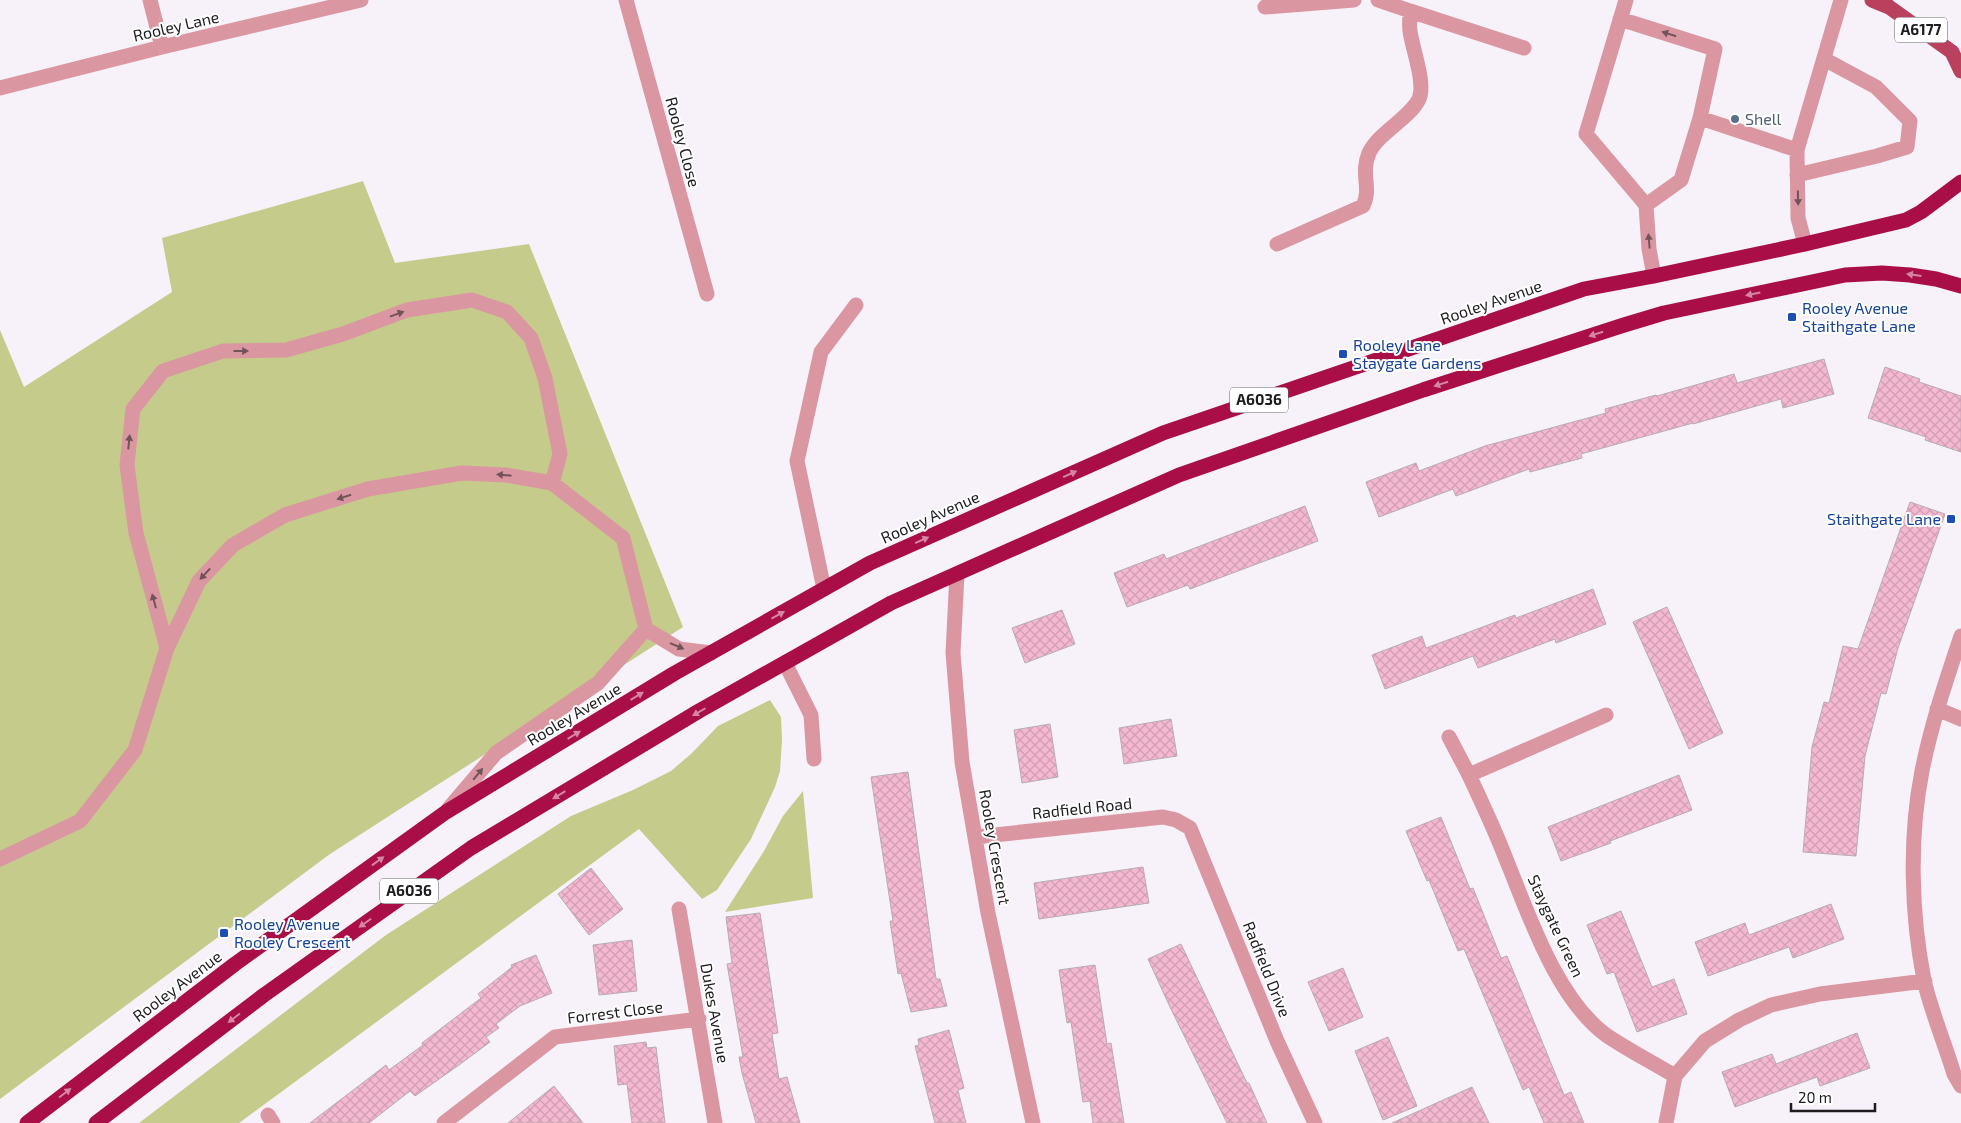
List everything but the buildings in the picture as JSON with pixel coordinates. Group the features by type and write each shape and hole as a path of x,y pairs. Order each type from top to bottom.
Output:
{"highway":[{"name":"Rooley Avenue","path":"27,1123 235,964 446,812 711,652 870,563 1163,432 1584,289 1805,244 1906,220 1921,212 1961,182"},
{"name":"A6036","path":"96,1123 264,995 471,848 690,716 890,604 1179,475 1423,390 1656,316 1846,275 1882,273 1910,275 1936,279 1961,286"}],"main road":[{"name":"A6177","path":"1872,0 1890,8 1952,52 1961,71"}],"street":[{"path":"150,0 162,47"},
{"name":"Rooley Lane","path":"0,88 361,0"},
{"name":"Rooley Close","path":"626,0 706,294"},
{"path":"1265,8 1354,0"},
{"path":"1378,0 1524,48"},
{"path":"1626,0 1586,134 1646,205 1649,249 1654,276"},
{"path":"1805,244 1798,218 1797,150 1840,0"},
{"path":"1277,244 1363,206 1367,197 1364,169 1370,152 1381,137 1418,100 1421,89 1410,29 1410,11"},
{"path":"1620,19 1715,49 1700,118 1681,180 1646,205"},
{"path":"1797,175 1907,147 1910,122 1876,87 1824,59"},
{"path":"1700,118 1797,150"},
{"path":"167,648 136,533 127,465 133,409 163,371 222,351 286,350 343,334 407,310 472,300 507,312 530,338 545,378 560,454 552,483"},
{"path":"824,589 797,460 821,352 856,305"},
{"path":"0,859 80,821 135,750 167,648 199,581 233,545 285,515 368,490 462,473 506,474 552,483 624,538 646,629 678,649 711,652"},
{"name":"Rooley Crescent","path":"957,574 953,652 962,762 988,913 1033,1123"},
{"path":"446,812 496,753 598,683 646,629"},
{"path":"1959,1078 1925,981 1916,925 1914,873 1916,821 1922,772 1937,708 1961,636"},
{"path":"785,663 811,715 814,758"},
{"path":"1937,708 1961,719"},
{"path":"1469,775 1606,715"},
{"name":"Staygate Green","path":"1449,737 1492,824 1536,932 1562,985 1583,1012 1606,1035 1675,1076"},
{"name":"Radfield Road","path":"975,837 1163,817 1176,820 1190,828"},
{"name":"Radfield Drive","path":"1190,828 1277,1041 1315,1123"},
{"name":"Dukes Avenue","path":"679,909 715,1123"},
{"path":"1666,1123 1675,1076 1705,1041 1739,1020 1771,1005 1820,994 1925,981"},
{"name":"Forrest Close","path":"444,1123 555,1037 699,1019"}],"green space":[{"path":"363,181 395,263 529,244 683,627 330,854 0,1099 0,330 24,387 172,292 162,238"},
{"path":"770,700 781,717 780,771 775,787 751,839 717,890 702,899 639,829 239,1123 139,1123 386,935 571,816 633,790 671,771 692,753 718,726"},
{"path":"803,791 813,898 725,912 764,851 783,816"}],"place":[{"name":"Shell","path":"1735,119"},
{"name":"Rooley Avenue Staithgate Lane","path":"1792,317"},
{"name":"Rooley Lane Staygate Gardens","path":"1343,354"},
{"name":"Staithgate Lane","path":"1951,519"},
{"name":"Rooley Avenue Rooley Crescent","path":"224,933"}]}
